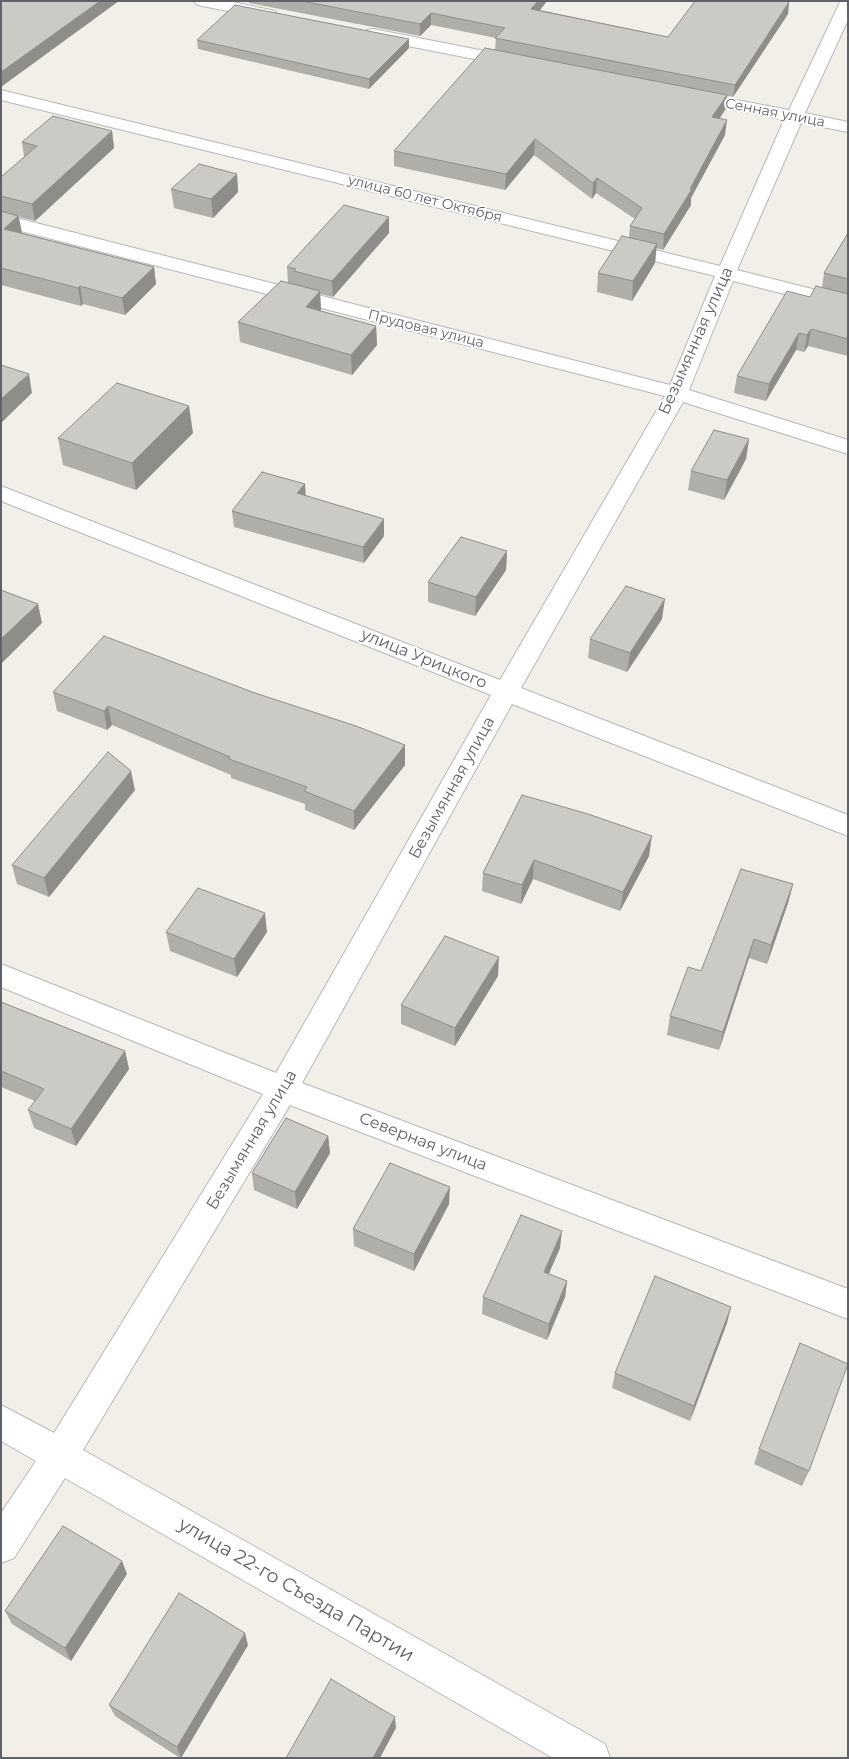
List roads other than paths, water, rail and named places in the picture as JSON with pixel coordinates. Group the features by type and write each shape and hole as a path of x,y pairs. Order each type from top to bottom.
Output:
{"street":[{"path":"202,1 290,18"},
{"name":"Безымянная улица","path":"1,1545 60,1455 283,1089 677,392 726,273 795,116 848,2"},
{"path":"358,31 532,65"},
{"name":"Сенная улица","path":"668,92 848,127"},
{"name":"улица 60 лет Октября","path":"1,95 848,304"},
{"name":"Прудовая улица","path":"1,220 677,392 848,447"},
{"name":"улица Урицкого","path":"1,493 848,826"},
{"name":"Северная улица","path":"1,975 283,1089 848,1304"},
{"name":"улица 22-го Съезда Партии","path":"1,1422 591,1758"}]}
